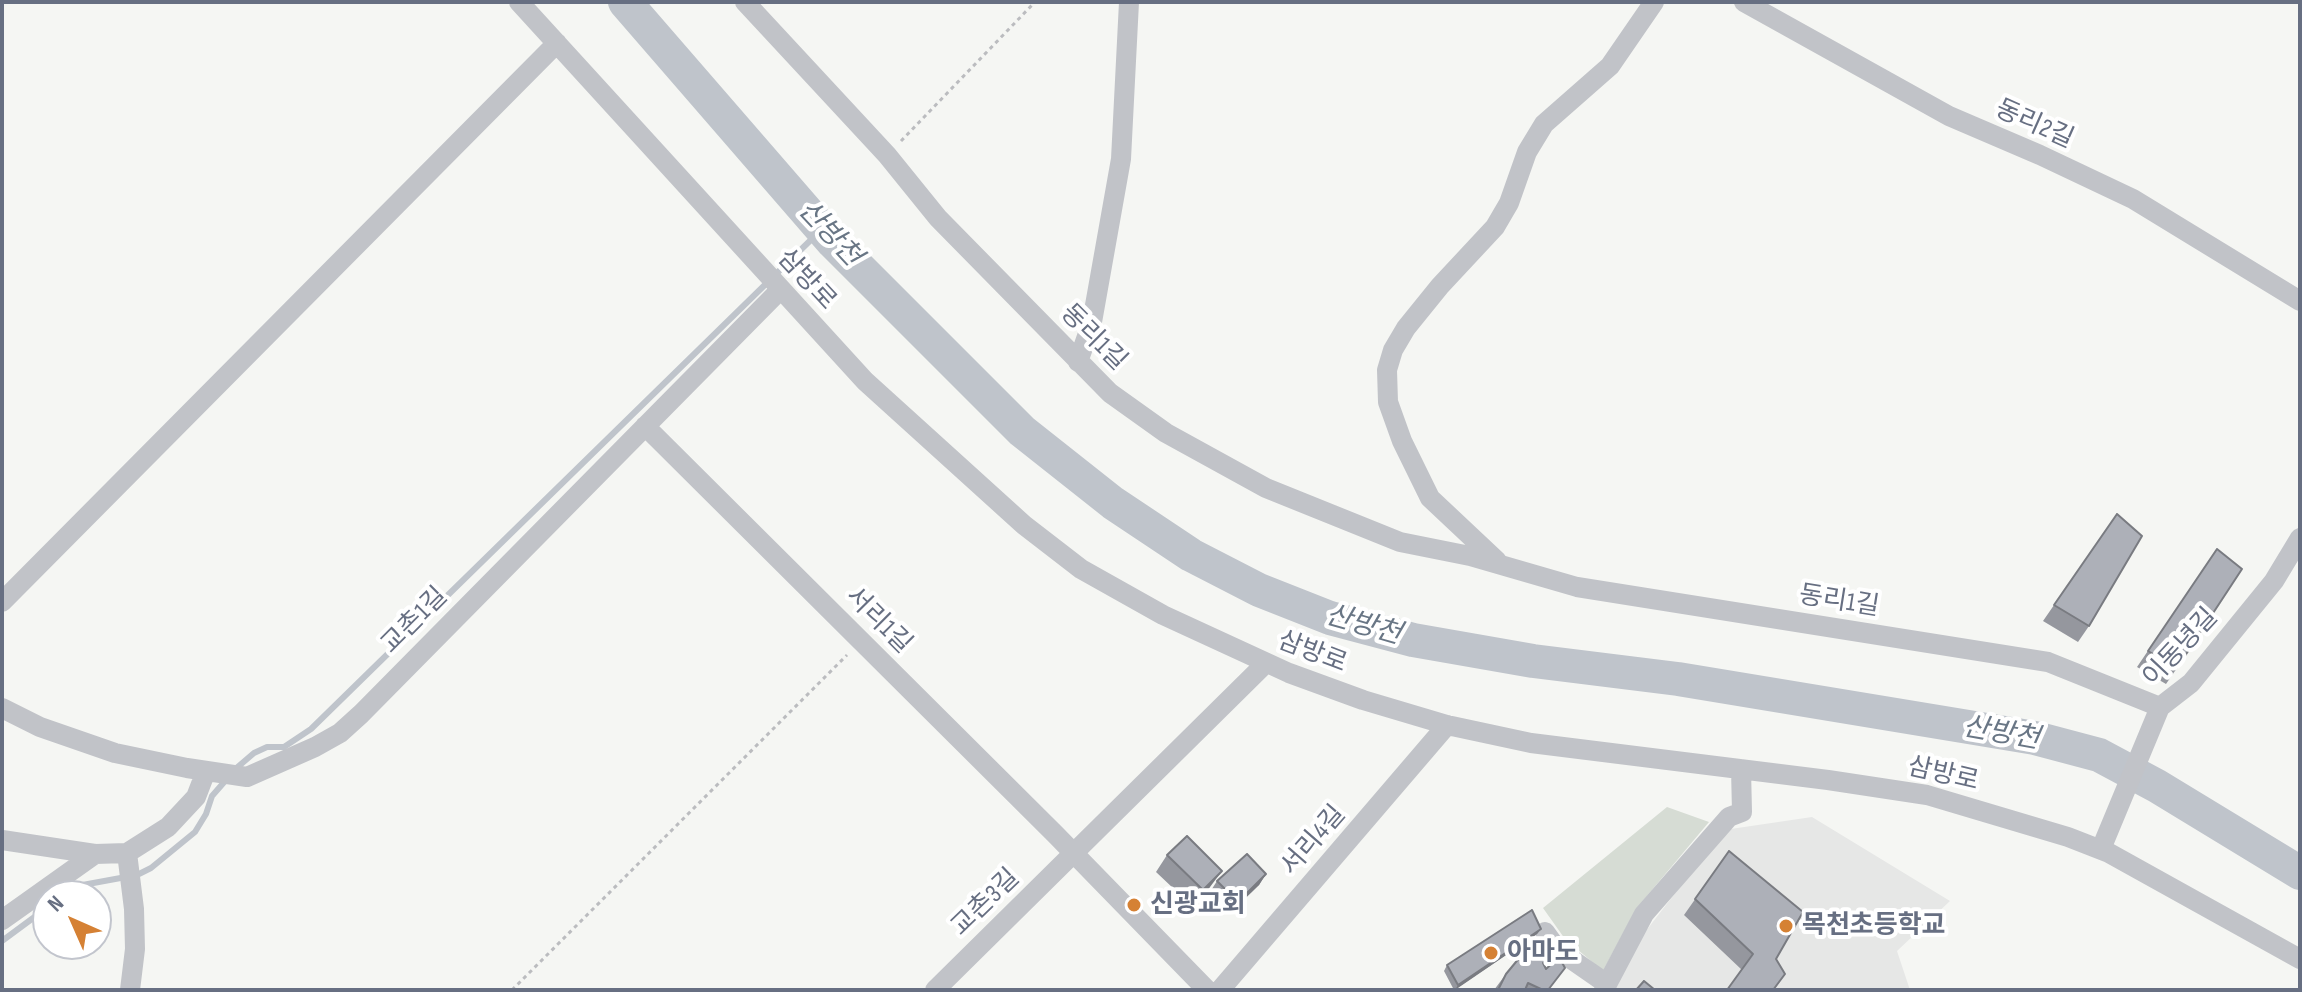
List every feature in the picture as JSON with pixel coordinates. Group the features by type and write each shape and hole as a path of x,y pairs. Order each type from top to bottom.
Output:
{"street":[{"name":"삼방로","path":"519,2 761,270 907,421 1024,525 1081,569 1163,615 1266,663 1363,700 1447,725 1531,743 1927,795 2068,837 2101,849 2300,959"},
{"name":"동리1길","path":"745,2 887,155 938,218 1110,393 1166,433 1266,488 1400,542 1470,556 1577,587 2048,662 2160,707"},
{"path":"1078,362 1092,322 1121,159 1129,2"},
{"name":"동리1길","path":"1503,567 1430,498 1402,441 1388,402 1387,370 1393,350 1406,328 1495,227 1509,203 1527,152 1544,124 1610,66 1654,2"},
{"name":"동리2길","path":"1744,2 1949,116 2133,199 2300,301"},
{"path":"2,602 557,43"},
{"name":"교촌1길","path":"2,708 40,727 115,753 245,777 315,747 340,733 361,714 779,289"},
{"name":"서리1길","path":"645,426 1074,853 1207,990"},
{"name":"이동녕길","path":"2101,849 2160,707 2191,683 2274,581 2300,538"},
{"path":"1074,853 1266,663"},
{"name":"서리4길","path":"1220,990 1447,725"},
{"path":"1545,932 1550,957 1606,987 1644,914 1729,817 1742,812 1741,769"},
{"path":"2,840 128,858 168,827 196,797 211,772"},
{"name":"교촌3길","path":"935,990 1074,853"},
{"path":"2,920 95,854"},
{"path":"128,858 135,949 130,990"}],"path":[{"path":"887,155 1035,2"},
{"path":"512,990 861,641"}],"shaded area":[{"path":"1667,807 1709,822 1636,909 1603,971 1565,939 1543,908"},
{"name":"목천초등학교","path":"1812,817 1950,901 1897,951 1910,990 1612,990 1625,958 1724,830"}],"building":[{"path":"2117,514 2142,536 2089,626 2054,605"},
{"path":"2217,549 2242,569 2177,668 2148,651"},
{"path":"1187,836 1222,871 1203,890 1167,855"},
{"path":"1729,851 1803,912 1776,959 1785,974 1773,990 1727,990 1753,954 1695,899"},
{"path":"1247,854 1266,874 1238,902 1217,881"},
{"name":"아마도","path":"1532,910 1541,929 1458,985 1447,965"},
{"path":"1541,947 1548,958 1543,963 1546,969 1559,957 1565,968 1548,990 1528,983 1525,990 1498,990 1506,974 1525,951"},
{"path":"1644,981 1655,990 1636,990"}],"waterway":[{"name":"산방천","path":"625,2 833,242 1022,431 1113,503 1191,555 1259,590 1330,618 1413,640 1533,661 1678,679 2035,738 2099,755 2157,786 2300,873"},
{"path":"233,771 254,753 267,747 284,747 311,729 822,229"},
{"path":"110,880 137,875 151,868 195,832 212,796 226,780"},
{"path":"2,941 32,919"}],"place":[{"name":"신광교회","path":"1134,905"},
{"name":"목천초등학교","path":"1786,926"},
{"name":"아마도","path":"1491,953"}]}
